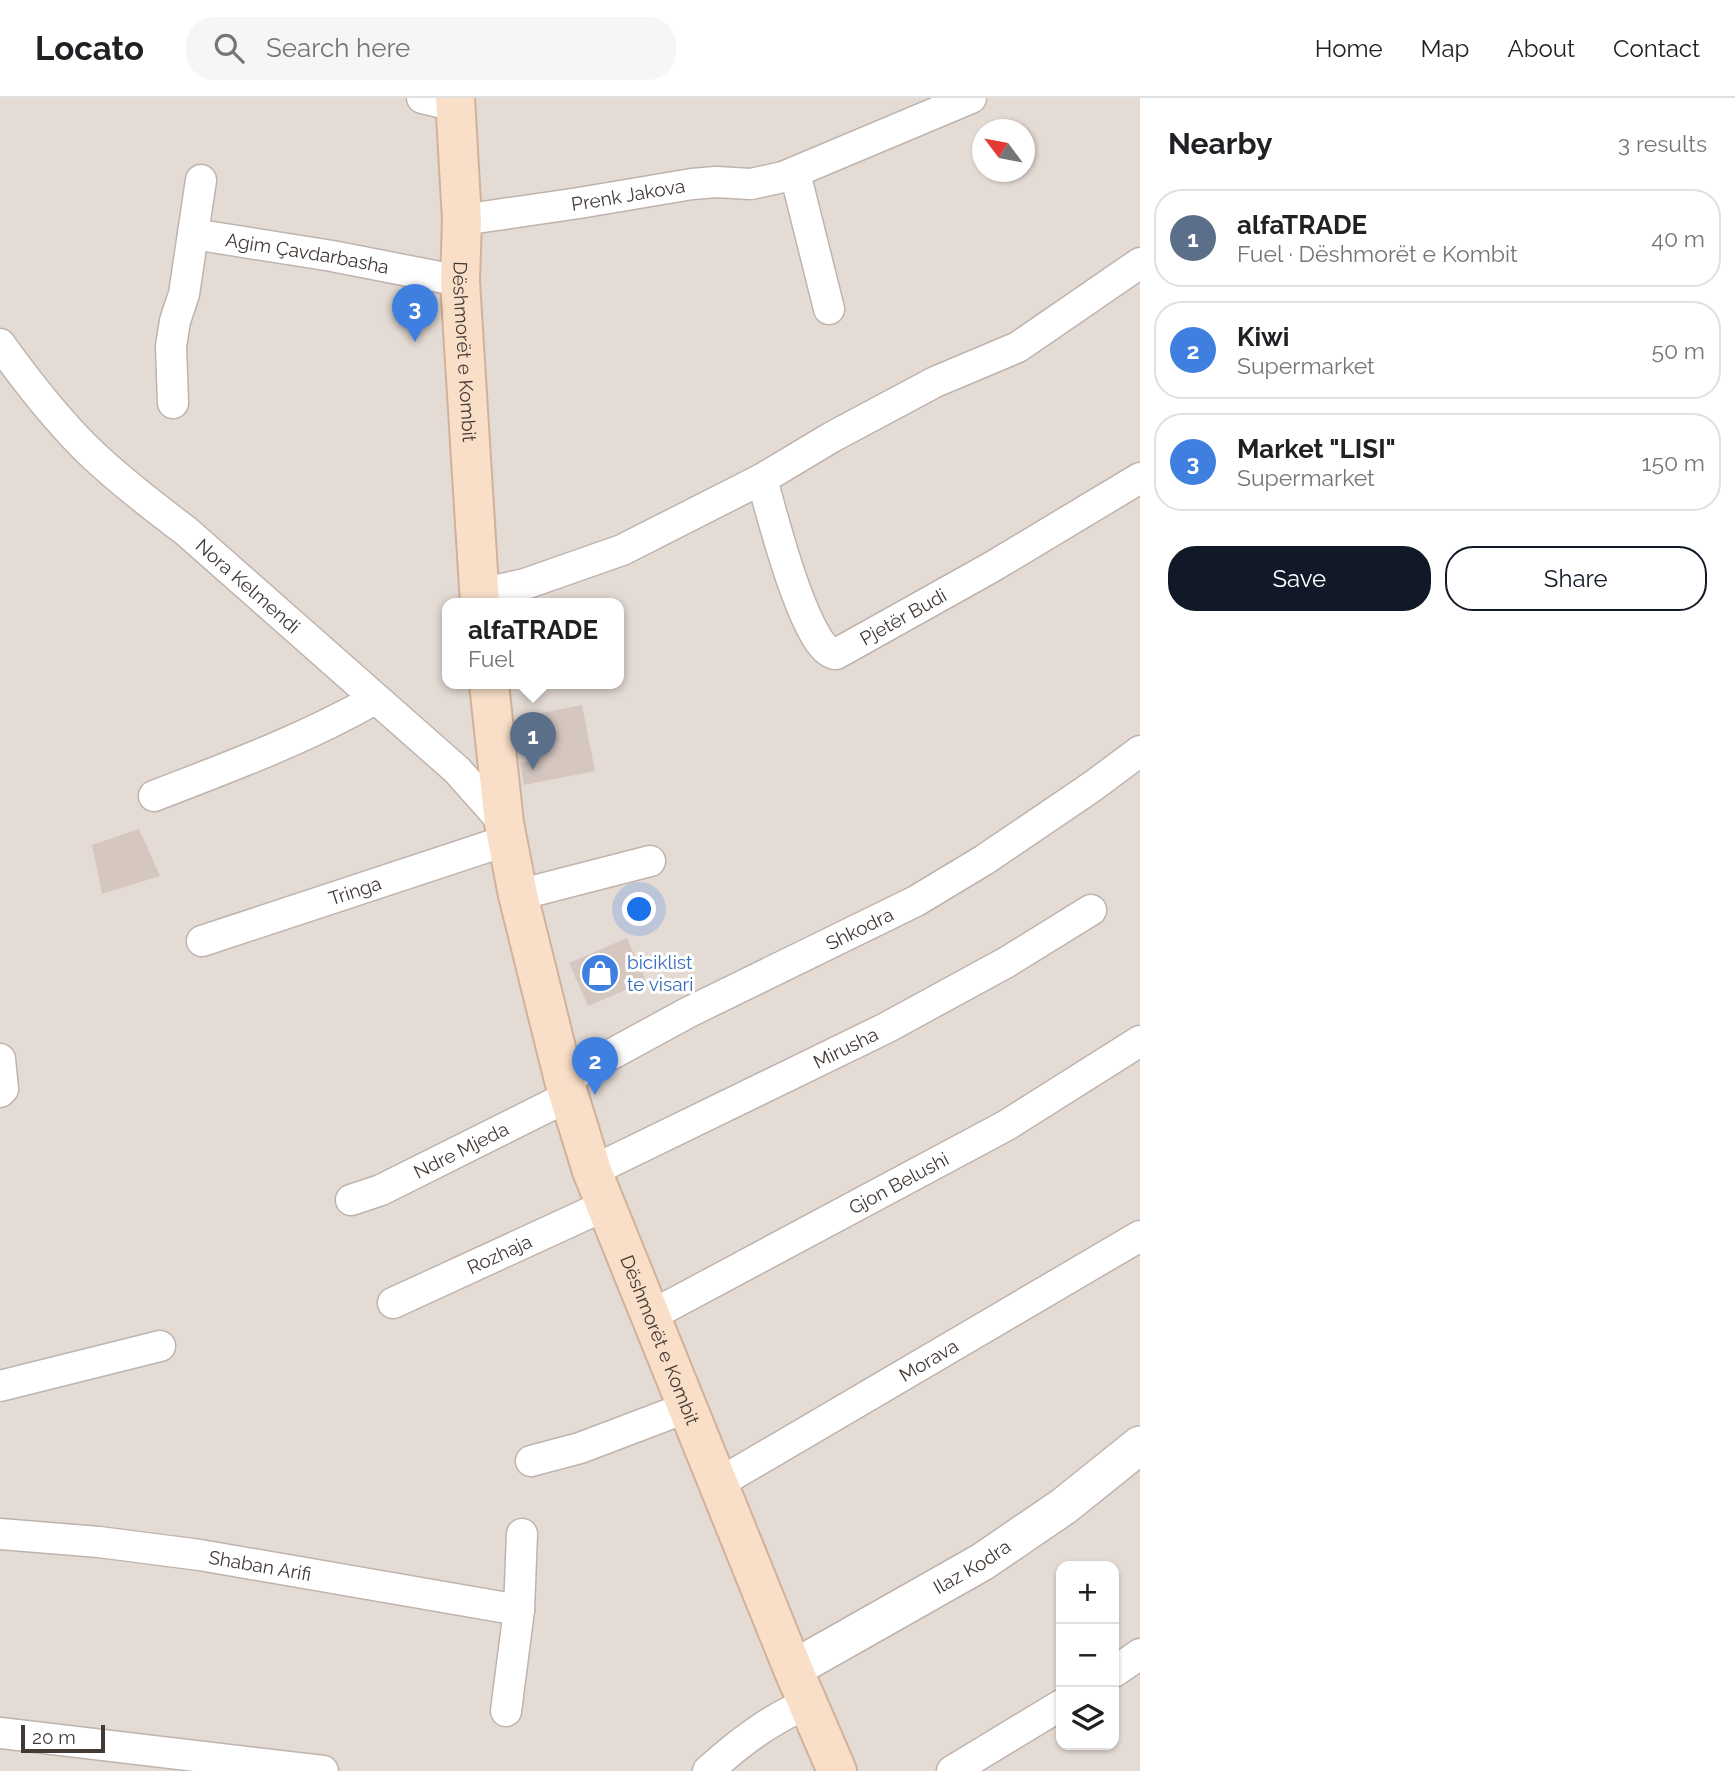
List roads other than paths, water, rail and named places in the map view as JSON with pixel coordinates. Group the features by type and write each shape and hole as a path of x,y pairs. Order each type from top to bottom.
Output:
{"main road":[{"name":"Dëshmorët e Kombit","path":"444,101 462,220 460,281 479,598"},
{"name":"Dëshmorët e Kombit","path":"490,689 506,832 518,895 567,1088 598,1188 837,1771"}],"street":[{"name":"Prenk Jakova","path":"462,220 692,184 751,184 795,173 971,98"},
{"path":"795,173 829,309"},
{"path":"173,403 172,346 175,321 184,294 201,180"},
{"name":"Agim Çavdarbasha","path":"193,234 331,256 460,281"},
{"path":"482,598 622,550 762,479 832,437 935,382 1018,347 1140,262"},
{"name":"Nora Kelmendi","path":"0,344 47,404 92,454 141,497 186,531 457,770 506,832"},
{"name":"Pjetër Budi","path":"762,479 795,591 813,632 827,652 836,654 990,568 1140,478"},
{"path":"154,796 236,765 323,727 375,699"},
{"name":"Shkodra","path":"567,1088 689,1012 916,901 995,853 1140,751"},
{"name":"Tringa","path":"202,941 506,832"},
{"path":"518,895 650,861"},
{"name":"Mirusha","path":"598,1188 1007,962 1091,910"},
{"name":"Gjon Belushi","path":"650,1316 1007,1125 1140,1041"},
{"path":"0,1059 3,1089 0,1093"},
{"name":"Ndre Mjeda","path":"351,1200 381,1190 567,1088"},
{"name":"Rozhaja","path":"393,1303 598,1188"},
{"name":"Morava","path":"719,1483 1140,1236"},
{"path":"0,1386 160,1346"},
{"path":"531,1461 580,1448 688,1407"},
{"name":"Ilaz Kodra","path":"793,1669 982,1562 1064,1506 1140,1445"},
{"name":"Shaban Arifi","path":"0,1534 99,1542 200,1555 519,1610"},
{"path":"506,1711 519,1610 522,1534"},
{"path":"1119,1669 1140,1654"},
{"path":"708,1771 738,1744 785,1713 808,1703"},
{"path":"952,1771 1056,1708"},
{"path":"0,1732 323,1771"}],"place":[{"name":"Market \"LISI\"","path":"415,342"},
{"name":"alfaTRADE","path":"533,770"},
{"name":"biciklist te visari","path":"600,973"},
{"name":"Kiwi","path":"595,1095"}]}
